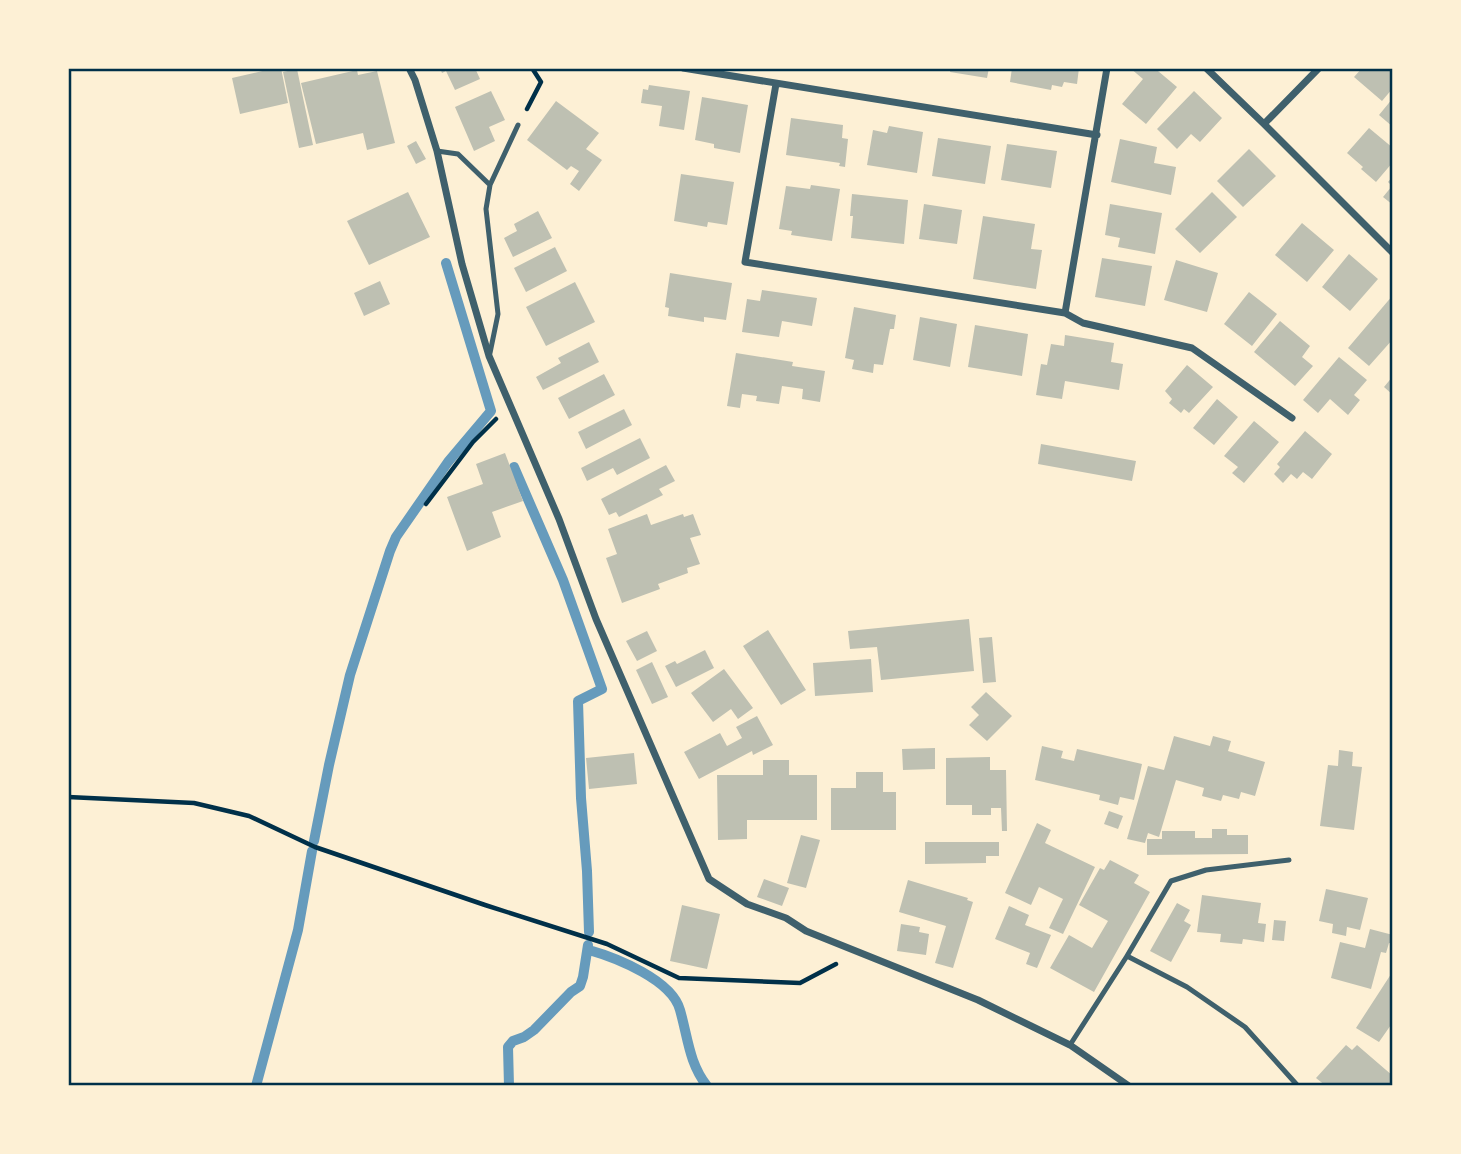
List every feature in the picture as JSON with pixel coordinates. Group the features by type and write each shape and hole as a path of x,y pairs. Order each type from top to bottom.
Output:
{"street":[{"path":"409,68 437,151 461,264 489,356 559,519 596,619 709,879 747,904 786,918 806,931 857,953 978,1000 1070,1045 1129,1086"},
{"path":"683,68 1097,135"},
{"path":"1065,313 1107,68"},
{"path":"1206,68 1393,253"},
{"path":"1264,124 1320,68"},
{"path":"776,84 745,262 1065,313 1083,323 1192,348 1292,418"}],"lane":[{"path":"489,356 498,314 486,209 490,185 518,125"},
{"path":"437,151 458,154 490,185"},
{"path":"1070,1045 1171,881 1206,870 1289,860"},
{"path":"1127,956 1187,987 1245,1027 1298,1086"}],"path":[{"path":"518,125 541,82 533,68"},
{"path":"426,504 473,442 511,409"},
{"path":"68,797 194,803 249,816 315,847 607,944 679,978 800,983 857,953"}],"building":[{"path":"281,68 288,103 240,114 232,78"},
{"path":"440,68 475,68 480,79 455,90 446,71 442,73"},
{"path":"951,68 989,68 987,78 950,72"},
{"path":"1012,68 1079,68 1077,84 1064,82 1062,87 1052,85 1051,90 1010,82"},
{"path":"1130,68 1160,68 1158,71 1177,87 1146,124 1122,104 1143,79"},
{"path":"1362,68 1393,68 1393,88 1382,101 1354,77"},
{"path":"297,69 313,145 299,148 283,72"},
{"path":"357,70 358,75 377,71 395,143 367,150 363,133 316,144 301,83"},
{"path":"649,85 690,91 684,130 659,126 662,106 641,103 643,89 648,90"},
{"path":"491,91 505,120 489,127 495,141 474,151 455,107"},
{"path":"1194,91 1222,118 1200,142 1191,134 1177,149 1157,129"},
{"path":"702,97 748,105 740,153 714,148 714,144 695,140"},
{"path":"1393,98 1393,127 1379,115"},
{"path":"556,101 599,133 586,149 602,160 579,191 570,184 579,171 571,166 567,170 527,140"},
{"path":"791,118 843,125 842,138 848,139 845,167 839,166 840,163 786,155"},
{"path":"889,126 923,132 917,173 867,165 873,130 887,133"},
{"path":"1369,128 1393,148 1393,162 1376,182 1347,153"},
{"path":"938,138 991,146 985,184 932,176"},
{"path":"1120,139 1157,147 1154,163 1176,167 1171,195 1111,182"},
{"path":"416,141 426,159 416,164 407,146"},
{"path":"1007,144 1057,151 1051,188 1001,180"},
{"path":"1249,149 1276,176 1243,207 1217,181"},
{"path":"681,174 734,182 727,225 708,222 707,227 674,221"},
{"path":"1393,176 1393,205 1383,197 1392,186 1388,182"},
{"path":"811,185 840,189 832,241 791,235 792,231 779,229 786,186 810,189"},
{"path":"408,192 430,237 369,265 347,221"},
{"path":"1212,192 1237,217 1200,253 1175,229"},
{"path":"852,194 908,200 904,244 851,238"},
{"path":"924,204 962,210 957,244 919,239"},
{"path":"1110,204 1162,213 1155,254 1118,247 1120,238 1105,235"},
{"path":"538,211 552,238 513,257 504,238 517,231 514,224"},
{"path":"983,216 1035,224 1031,249 1042,250 1036,289 973,279"},
{"path":"1302,223 1334,250 1307,282 1275,255"},
{"path":"555,247 567,271 526,292 514,268"},
{"path":"1349,254 1378,279 1350,311 1322,287"},
{"path":"1102,258 1152,266 1145,306 1095,297"},
{"path":"1176,260 1218,273 1207,312 1164,300"},
{"path":"670,273 732,283 726,320 704,317 704,322 668,316 669,308 665,307"},
{"path":"380,281 390,304 364,316 354,293"},
{"path":"575,282 595,322 546,346 526,307"},
{"path":"762,290 817,298 812,326 782,321 779,337 742,332 747,299 760,301"},
{"path":"1249,292 1277,314 1252,346 1224,324"},
{"path":"1393,295 1393,339 1369,366 1348,348"},
{"path":"854,307 896,315 894,329 890,329 883,365 874,364 873,373 852,369 854,360 845,358"},
{"path":"920,317 957,324 950,367 913,360"},
{"path":"1280,321 1310,346 1302,357 1313,366 1295,386 1254,352"},
{"path":"975,325 1028,334 1022,376 968,367"},
{"path":"1065,335 1114,343 1111,362 1123,364 1119,390 1065,381 1062,399 1036,395 1041,364 1047,365 1051,344 1064,346"},
{"path":"589,342 599,362 543,390 536,377 561,363 558,358"},
{"path":"736,353 793,362 792,366 825,371 820,402 802,399 803,389 782,386 779,404 756,401 757,396 742,394 740,408 727,406"},
{"path":"1339,357 1367,380 1354,395 1360,400 1348,415 1330,399 1318,413 1303,400"},
{"path":"1187,365 1213,387 1189,413 1184,409 1181,413 1169,403 1172,399 1165,391"},
{"path":"604,374 615,395 569,419 558,398"},
{"path":"1393,376 1393,395 1384,387"},
{"path":"1217,399 1238,417 1214,445 1193,428"},
{"path":"624,409 632,425 586,449 578,432"},
{"path":"1254,421 1279,442 1244,483 1232,473 1238,467 1224,456"},
{"path":"1305,431 1332,454 1312,479 1303,472 1297,479 1291,474 1283,483 1274,474 1280,467 1277,464"},
{"path":"640,438 650,458 617,475 613,468 587,481 581,468"},
{"path":"1041,444 1136,461 1132,481 1038,464"},
{"path":"505,453 523,501 492,512 501,537 467,551 447,497 483,484 476,464"},
{"path":"666,465 675,481 659,489 663,495 619,517 616,512 609,515 601,499"},
{"path":"647,514 651,525 683,514 684,517 693,514 701,535 690,538 700,564 687,568 688,573 658,584 660,589 622,603 606,558 617,554 608,529"},
{"path":"969,619 974,671 881,680 877,647 850,649 848,631"},
{"path":"768,630 806,690 781,705 743,646"},
{"path":"647,631 657,651 637,661 626,641"},
{"path":"992,637 996,682 983,683 979,638"},
{"path":"705,650 714,668 676,687 665,666 675,661 677,664"},
{"path":"871,659 873,692 815,696 813,663"},
{"path":"652,662 668,697 652,704 636,670"},
{"path":"724,669 753,708 738,719 731,709 713,722 691,693"},
{"path":"986,692 1012,716 987,741 969,725 979,715 971,707"},
{"path":"757,716 773,745 753,755 752,751 699,779 684,752 720,733 727,746 742,738 736,727"},
{"path":"1174,736 1210,746 1213,736 1231,741 1228,751 1265,762 1255,796 1241,792 1239,799 1223,795 1221,801 1202,796 1204,788 1176,780 1159,837 1148,833 1145,843 1127,839 1148,766 1164,770"},
{"path":"1042,746 1063,751 1061,758 1074,761 1077,749 1142,764 1134,800 1120,797 1118,805 1099,800 1100,795 1035,780"},
{"path":"935,748 935,769 903,770 902,749"},
{"path":"1339,750 1353,752 1352,766 1362,767 1354,830 1320,826 1328,765 1338,766"},
{"path":"634,753 637,784 589,789 586,758"},
{"path":"990,757 990,770 1006,770 1007,831 1002,831 1001,808 991,808 991,815 972,815 972,805 946,805 946,758"},
{"path":"763,760 789,760 789,775 817,775 817,820 747,820 747,839 718,840 717,775 763,775"},
{"path":"856,772 883,772 883,792 896,792 896,830 831,830 831,788 856,788"},
{"path":"1109,811 1123,816 1118,829 1104,824"},
{"path":"1037,823 1051,830 1045,843 1095,867 1063,934 1049,928 1063,899 1039,887 1031,905 1005,893"},
{"path":"1212,829 1227,829 1227,835 1248,835 1248,854 1147,855 1147,839 1162,839 1162,831 1195,831 1195,838 1212,838"},
{"path":"801,835 820,840 806,888 787,883"},
{"path":"925,842 999,842 999,856 986,856 986,863 925,864"},
{"path":"1110,860 1139,875 1134,883 1150,892 1094,992 1050,968 1069,935 1092,948 1108,921 1079,905 1100,868 1104,870"},
{"path":"764,879 789,888 782,906 757,897"},
{"path":"908,880 968,898 967,900 973,902 953,968 935,963 946,926 899,912"},
{"path":"1326,889 1368,898 1360,930 1347,927 1346,936 1332,933 1333,924 1319,921"},
{"path":"1202,895 1261,903 1258,923 1266,924 1264,942 1243,939 1242,944 1220,942 1221,934 1197,932"},
{"path":"1177,903 1190,910 1184,921 1191,925 1171,962 1150,951"},
{"path":"682,905 720,914 707,969 670,961"},
{"path":"1009,906 1029,915 1025,925 1051,935 1037,968 1026,964 1030,953 995,939"},
{"path":"1274,920 1286,921 1284,941 1272,940"},
{"path":"901,924 920,927 919,932 929,934 926,955 897,951"},
{"path":"1370,929 1393,935 1393,944 1389,943 1386,953 1381,952 1371,989 1331,978 1340,942 1365,948"},
{"path":"1393,971 1393,1022 1379,1042 1356,1028"},
{"path":"1346,1045 1352,1050 1357,1045 1393,1076 1393,1086 1326,1086 1316,1078"}],"waterway":[{"path":"314,841 350,675 390,551 396,537 448,462 491,411 446,263"},
{"path":"514,467 563,580 602,689 578,701 589,932"},
{"path":"256,1086 298,930 312,851"},
{"path":"509,1086 508,1047 513,1041 534,1030 580,986 588,945"},
{"path":"589,950 642,972 675,999 693,1059 707,1086"}]}
